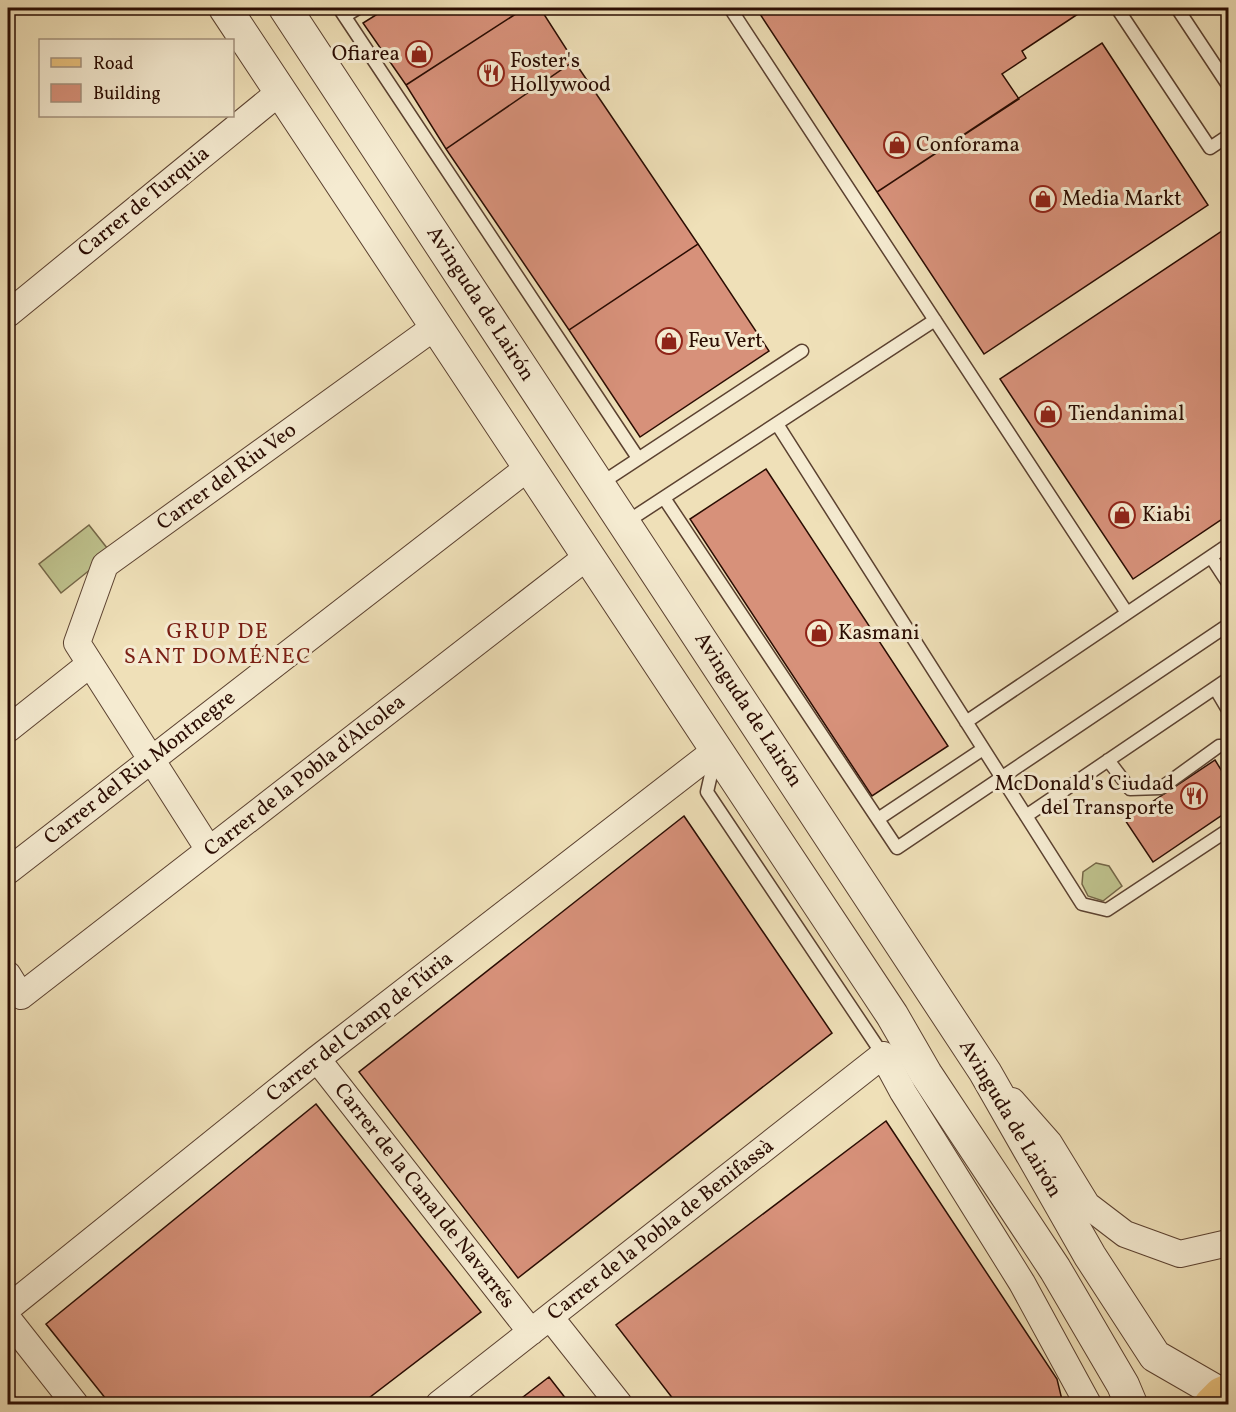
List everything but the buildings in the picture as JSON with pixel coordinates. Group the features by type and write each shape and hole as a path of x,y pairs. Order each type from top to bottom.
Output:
{"street":[{"name":"Avinguda de Lairón","path":"225,8 892,1015 915,1083 1088,1404"},
{"name":"Avinguda de Lairón","path":"285,8 985,1072 1090,1256 1155,1356 1220,1397"},
{"name":"Carrer de Turquia","path":"8,314 281,91"},
{"name":"Carrer del Riu Veo","path":"90,664 77,643 105,565 436,326"},
{"name":"Carrer del Riu Montnegre","path":"8,871 529,467"},
{"name":"Carrer de la Pobla d'Alcolea","path":"12,991 209,850 588,556"},
{"path":"8,729 90,664 209,850"},
{"name":"Carrer del Camp de Túria","path":"8,1308 317,1059 716,750"},
{"name":"Avinguda de Lairón","path":"883,1055 915,1083 1055,1269 1123,1386 1131,1404"},
{"name":"Carrer de la Pobla de Benifassà","path":"439,1404 883,1055"},
{"name":"Carrer de la Canal de Navarrés","path":"317,1059 540,1324 619,1404"},
{"path":"985,1072 1049,1143 1087,1205 1125,1234 1180,1254 1228,1243"},
{"path":"8,1320 75,1404"}],"lane":[{"path":"358,8 342,12 639,458"},
{"path":"729,8 1127,613"},
{"path":"1117,8 1210,148 1228,136"},
{"path":"1177,8 1228,85"},
{"path":"625,523 934,320"},
{"path":"599,484 802,351"},
{"path":"777,424 1082,904 1107,910 1228,830"},
{"path":"664,498 897,848 1228,625"},
{"path":"966,722 1228,545"},
{"path":"1211,556 1228,583"},
{"path":"1026,816 1228,679"},
{"path":"1215,688 1228,710"},
{"path":"1108,760 1130,789 1161,788 1219,746 1228,746"},
{"path":"878,819 983,749"},
{"path":"716,750 707,792 883,1055"}],"green space":[{"path":"89,525 111,553 61,593 39,564"},
{"path":"1096,863 1109,866 1122,886 1103,901 1088,896 1082,884 1083,872"}],"place":[{"name":"Ofiarea","path":"419,54"},
{"name":"Foster's Hollywood","path":"491,73"},
{"name":"Conforama","path":"897,145"},
{"name":"Media Markt","path":"1043,199"},
{"name":"Feu Vert","path":"669,341"},
{"name":"Tiendanimal","path":"1048,414"},
{"name":"Kiabi","path":"1122,515"},
{"name":"Kasmani","path":"819,633"},
{"name":"McDonald's Ciudad del Transporte","path":"1194,796"}],"district":[{"name":"GRUP DE SANT DOMÉNEC","path":"218,644"}]}
